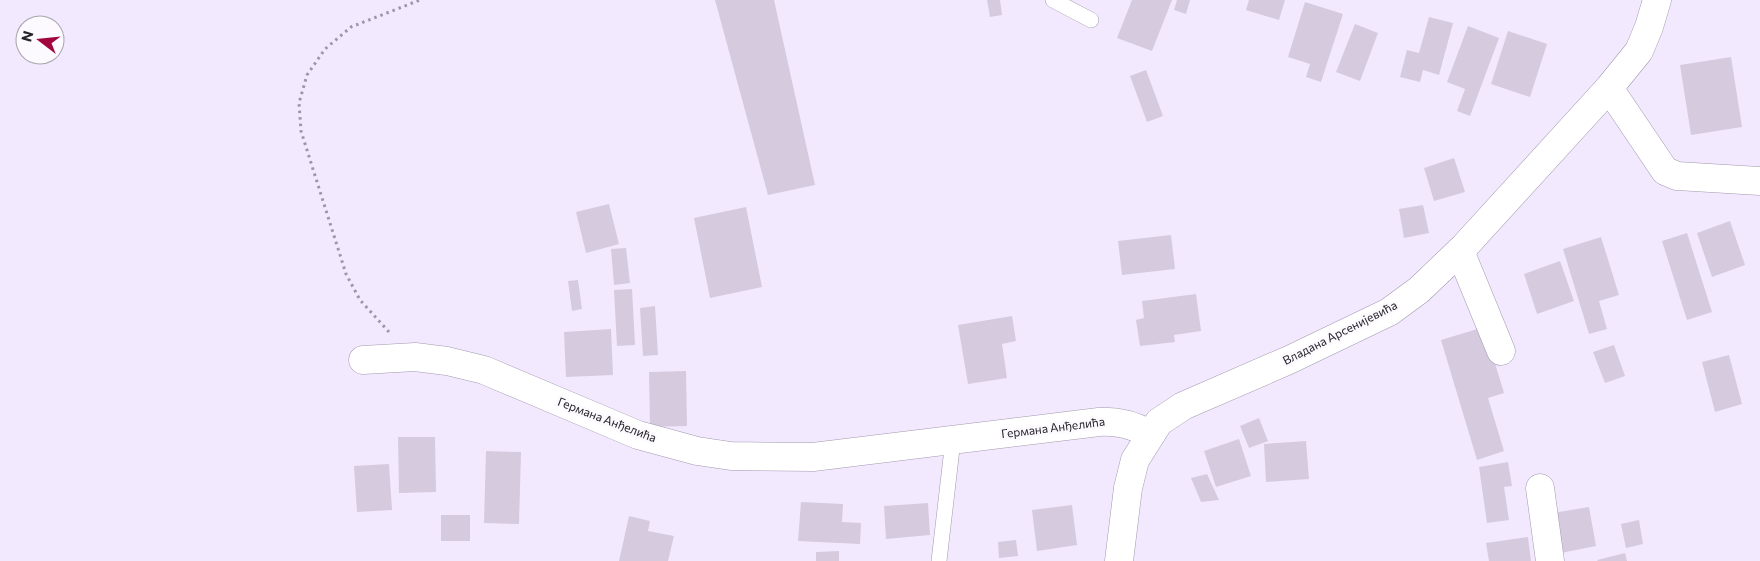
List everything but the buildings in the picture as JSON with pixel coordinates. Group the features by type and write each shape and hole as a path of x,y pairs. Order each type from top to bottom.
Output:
{"street":[{"name":"Владана Арсенијевића","path":"1119,561 1128,488 1135,460 1159,422 1182,406 1289,360 1389,312 1419,290 1460,252 1610,88 1639,51 1650,27 1657,0"},
{"path":"1610,88 1665,171 1677,176 1760,181"},
{"path":"1460,252 1501,351"},
{"name":"Германа Анђелића","path":"363,360 415,357 447,361 484,370 638,435 697,451 731,456 813,457 1116,421 1131,424 1150,434"},
{"path":"1540,488 1550,561"}],"lane":[{"path":"1053,0 1070,4 1091,20"},
{"path":"938,561 953,440"}],"path":[{"path":"415,357 380,323 360,300 346,274 301,131 299,104 307,75 325,49 351,28 420,0"}]}
